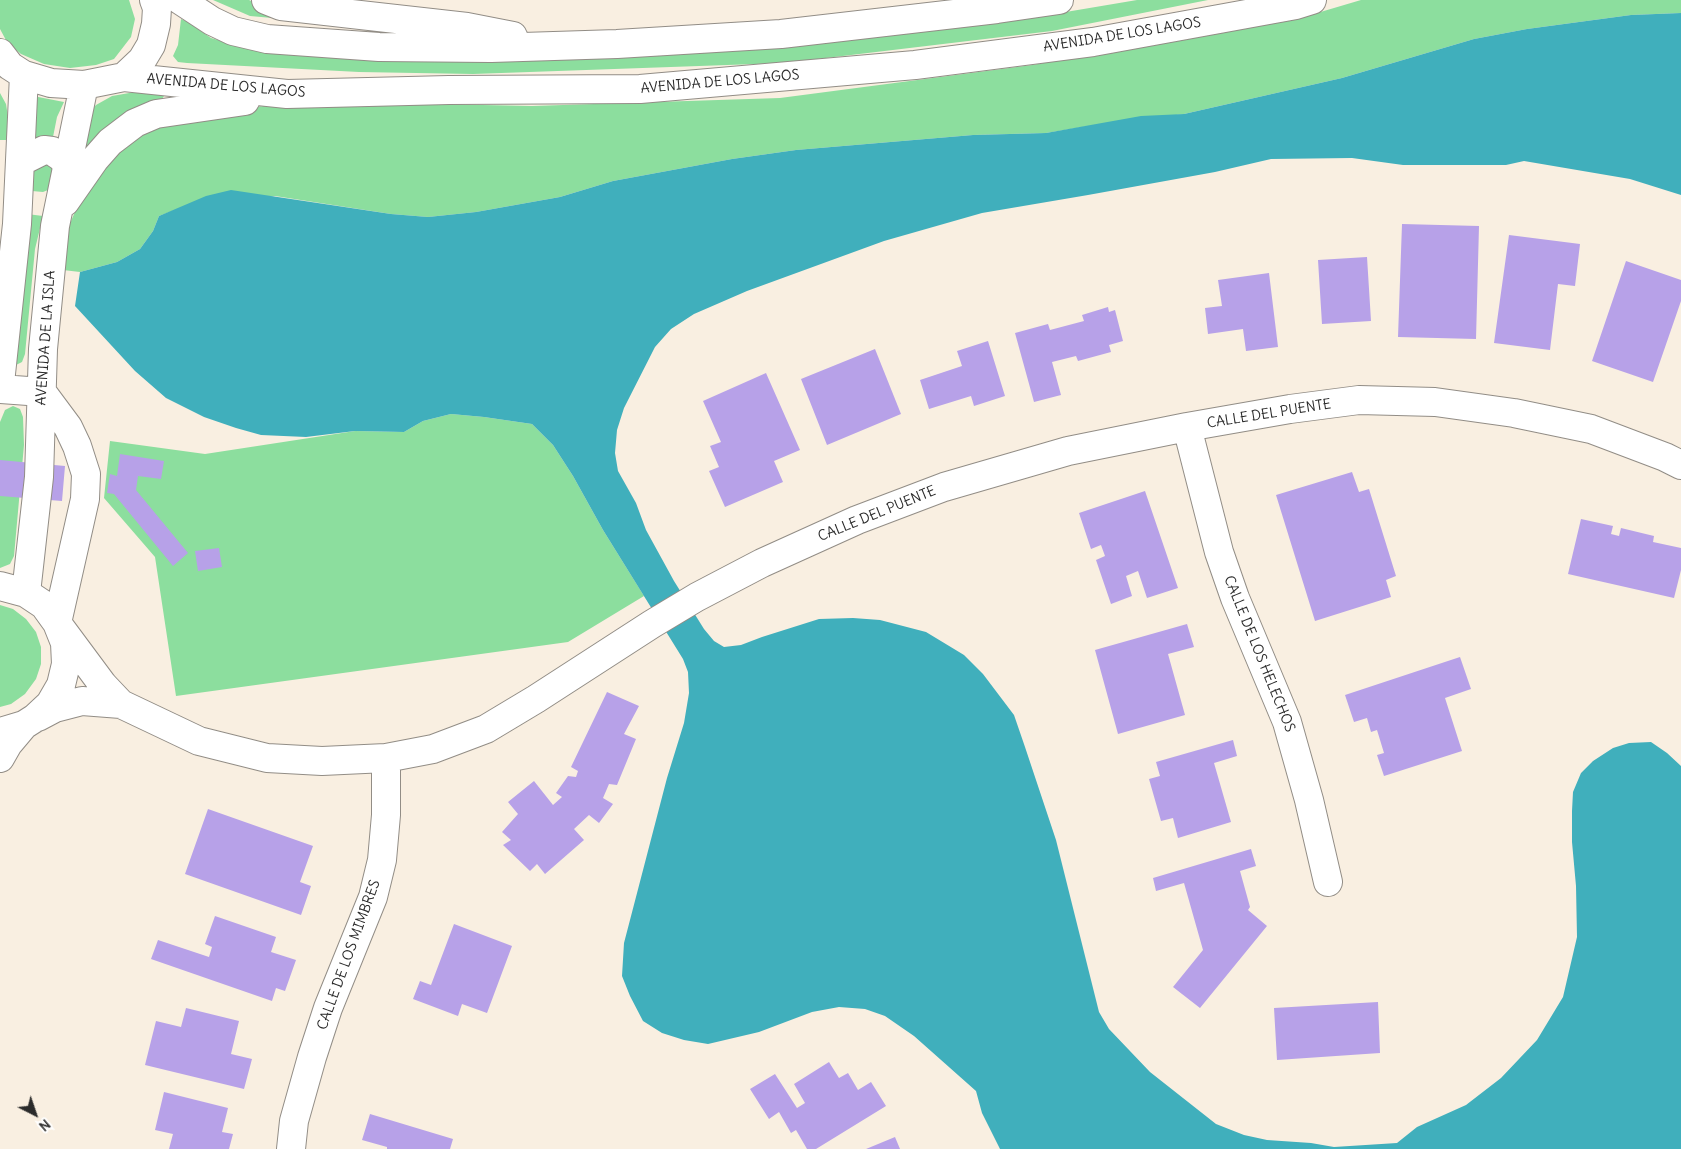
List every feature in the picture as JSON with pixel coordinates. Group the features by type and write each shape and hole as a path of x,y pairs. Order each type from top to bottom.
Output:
{"street":[{"path":"0,383 18,216 10,158 8,64 51,83 84,86 124,77 142,60 152,45 157,8 154,0"},
{"path":"180,0 232,32 267,39 379,47 491,48 617,44 781,34 1059,0"},
{"path":"266,0 281,6 467,27 559,46"},
{"name":"AVENIDA DE LOS LAGOS","path":"124,77 287,94 449,90 640,89 915,65 1093,42 1312,0"},
{"name":"AVENIDA DE LA ISLA","path":"26,593 39,477 43,349 57,219 84,86"},
{"path":"57,219 95,159 110,142 135,123 156,114 287,94"},
{"path":"10,158 44,150 52,151 61,157 68,166"},
{"path":"0,389 42,392 68,427 77,446 86,474 85,499 57,623 65,643 66,664 61,685 50,704 20,725 0,758"},
{"name":"CALLE DEL PUENTE","path":"20,725 55,708 82,701 120,704 199,741 267,758 322,761 386,758 433,749 486,728 536,699 696,597 762,563 857,520 944,487 1068,451 1290,409 1359,400 1435,402 1514,413 1591,429 1666,457 1681,465"},
{"name":"CALLE DE LOS HELECHOS","path":"1188,427 1222,561 1235,598 1287,722 1309,800 1328,882"},
{"path":"0,586 26,593"},
{"name":"CALLE DEL PUENTE","path":"26,593 44,605 103,685 120,704"},
{"name":"CALLE DE LOS MIMBRES","path":"291,1149 294,1121 312,1057 328,1008 373,897 382,860 386,815 386,758"}],"green space":[{"path":"0,0 129,0 135,19 131,37 114,59 96,65 70,68 44,64 21,54 7,42 0,29"},
{"path":"213,0 249,0 306,21 250,16"},
{"path":"1137,0 1208,0 1052,31 784,63 473,74 359,72 187,63 178,62 173,56 178,45 181,19 211,38 249,49 360,56 474,59 630,57 782,48 1048,15"},
{"path":"1361,0 1681,0 1681,13 1631,15 1527,29 1474,39 1342,78 1184,114 1046,133 973,135 796,150 732,159 613,181 560,197 476,212 428,217 391,214 275,196 180,208 159,216 153,231 140,249 117,262 80,272 63,270 68,228 84,191 130,138 158,123 206,113 272,105 384,103 532,106 780,98 1032,65 1307,16"},
{"path":"135,92 166,93 162,99 152,103 82,153 86,116 96,105 112,96"},
{"path":"0,93 6,104 9,123 9,135 6,140 0,140"},
{"path":"28,95 64,102 57,117 53,137 50,140 36,139 33,135"},
{"path":"35,160 53,166 48,190 43,192 32,191 24,171"},
{"path":"27,214 43,216 35,249 25,354 22,362 16,365 13,361"},
{"path":"13,406 20,409 23,417 24,445 14,556 10,564 0,568 0,422 5,410"},
{"path":"451,414 532,424 553,445 644,596 568,642 176,696 155,557 104,498 110,441 205,454 355,431 404,432 423,421"},
{"path":"0,605 13,609 26,619 36,632 41,647 41,664 36,679 25,694 11,704 0,707"}],"water":[{"path":"1681,13 1681,195 1630,179 1524,161 1506,165 1403,165 1352,158 1271,159 1215,172 982,213 884,241 747,291 694,314 671,329 655,347 624,408 617,430 615,453 618,471 636,503 646,530 674,581 704,629 714,641 724,647 741,645 819,619 853,618 880,620 926,632 964,655 983,674 1014,715 1025,747 1056,840 1099,1012 1109,1029 1150,1072 1216,1124 1244,1135 1267,1140 1311,1143 1334,1147 1397,1143 1417,1127 1466,1105 1501,1078 1537,1040 1563,997 1577,937 1572,811 1573,792 1581,773 1593,761 1613,748 1629,743 1651,742 1681,766 1681,1149 1000,1149 982,1113 976,1091 914,1036 885,1016 865,1009 839,1007 812,1012 759,1032 708,1044 684,1040 662,1033 643,1021 630,996 622,976 624,943 667,778 684,723 689,693 688,672 683,659 553,445 532,424 451,414 423,421 404,432 355,431 306,437 261,435 236,428 204,417 166,398 135,371 75,306 80,272 117,262 140,249 153,231 159,216 206,196 231,190 391,214 428,217 476,212 560,197 613,181 732,159 796,150 973,135 1046,133 1141,116 1184,114 1342,78 1474,39 1527,29 1631,15"}],"building":[{"path":"1402,224 1479,226 1476,339 1398,337"},
{"path":"1509,235 1580,244 1575,286 1558,284 1550,350 1494,343"},
{"path":"1367,257 1371,321 1322,324 1318,260"},
{"path":"1626,261 1681,280 1681,301 1653,382 1592,361"},
{"path":"1269,273 1278,347 1246,351 1243,329 1208,334 1205,308 1222,306 1218,280"},
{"path":"1108,307 1109,312 1115,310 1123,341 1109,345 1111,352 1078,361 1076,356 1052,362 1061,395 1034,402 1015,333 1048,324 1050,330 1084,321 1082,315"},
{"path":"988,341 1005,396 974,406 971,396 929,409 920,380 962,366 957,351"},
{"path":"875,349 901,414 827,445 801,379"},
{"path":"766,373 800,450 774,461 783,482 725,507 709,471 719,467 710,446 721,442 703,401"},
{"path":"120,454 164,461 161,479 138,476 136,490 188,553 173,566 114,494 107,493 110,474 117,476"},
{"path":"0,460 65,466 62,501 0,496"},
{"path":"1352,472 1359,492 1369,489 1396,576 1386,580 1391,597 1315,621 1276,495"},
{"path":"1145,491 1178,588 1147,598 1138,571 1126,576 1132,596 1111,604 1096,560 1105,556 1101,545 1091,549 1079,513"},
{"path":"1581,519 1613,526 1611,534 1619,536 1621,528 1654,536 1653,542 1681,548 1681,570 1674,598 1568,574"},
{"path":"219,548 222,567 198,571 195,551"},
{"path":"1187,624 1194,647 1168,654 1185,715 1118,734 1095,650"},
{"path":"1460,657 1471,689 1445,698 1462,751 1384,776 1377,755 1384,753 1377,730 1371,732 1367,718 1354,722 1345,695"},
{"path":"607,692 639,706 624,734 636,739 617,785 609,784 603,798 613,804 599,823 589,815 574,829 584,840 545,874 537,864 530,871 503,845 511,840 502,832 518,814 508,802 534,781 553,805 562,797 556,793 568,776 576,777 578,771 571,767"},
{"path":"1233,740 1237,756 1214,763 1231,822 1178,838 1173,818 1161,821 1149,779 1160,776 1156,762"},
{"path":"208,809 313,846 300,882 311,886 301,915 185,874"},
{"path":"1251,849 1256,866 1240,871 1250,907 1248,910 1267,926 1200,1008 1173,987 1203,950 1184,883 1156,891 1153,878"},
{"path":"215,916 276,937 271,952 296,960 285,991 276,988 272,1001 151,959 158,940 209,957 212,947 205,944"},
{"path":"454,924 512,946 487,1013 462,1004 458,1016 413,999 420,981 431,985"},
{"path":"1378,1002 1380,1053 1277,1060 1274,1008"},
{"path":"186,1008 239,1021 231,1054 252,1059 244,1089 145,1065 156,1021 181,1027"},
{"path":"829,1062 839,1078 848,1073 858,1090 871,1082 886,1106 816,1149 807,1149 796,1130 791,1133 779,1112 769,1119 750,1089 775,1074 797,1108 805,1103 794,1084"},
{"path":"164,1092 228,1108 222,1132 233,1134 229,1149 169,1149 173,1134 155,1130"},
{"path":"370,1114 453,1139 450,1149 387,1149 387,1147 362,1140"},
{"path":"895,1137 900,1149 866,1149"}]}
